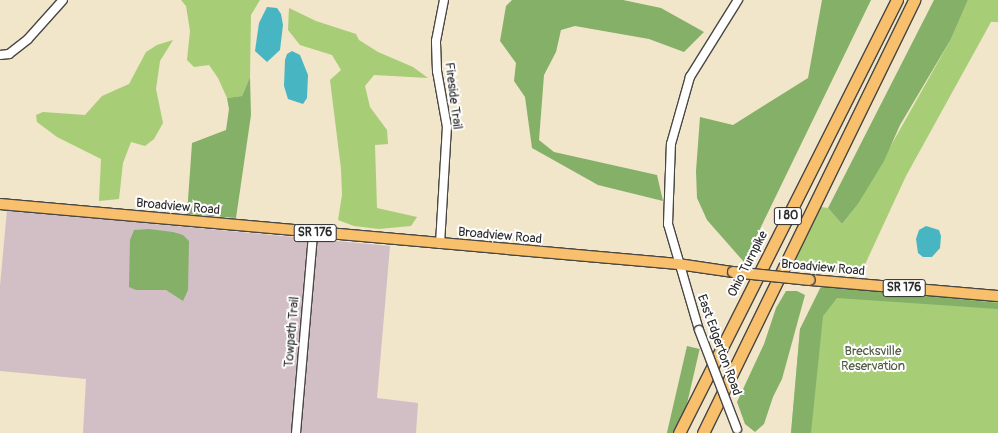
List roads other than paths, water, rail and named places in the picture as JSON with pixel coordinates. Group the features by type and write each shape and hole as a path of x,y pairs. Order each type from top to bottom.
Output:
{"highway":[{"name":"Ohio Turnpike","path":"680,433 897,0"},
{"name":"I 80","path":"703,433 914,0"}],"main road":[{"name":"Broadview Road","path":"0,204 313,233 678,264 733,272 810,280 998,296"}],"street":[{"path":"0,55 9,54 28,39 63,0"},
{"name":"Fireside Trail","path":"440,244 447,127 437,70 436,41 444,0"},
{"name":"East Edgerton Road","path":"737,431 700,330 678,264 668,224 667,195 671,144 690,77 738,0"},
{"name":"Towpath Trail","path":"296,433 313,233"}],"water":[{"path":"267,7 277,8 281,14 283,25 280,50 267,62 255,51 259,23"},
{"path":"292,51 300,55 308,75 307,98 303,104 288,99 284,86 285,60 287,54"},
{"path":"926,226 939,230 941,236 940,248 932,257 923,257 918,253 916,239 919,230"}],"park label":[{"name":"Brecksville Reservation","path":"873,360"}]}
